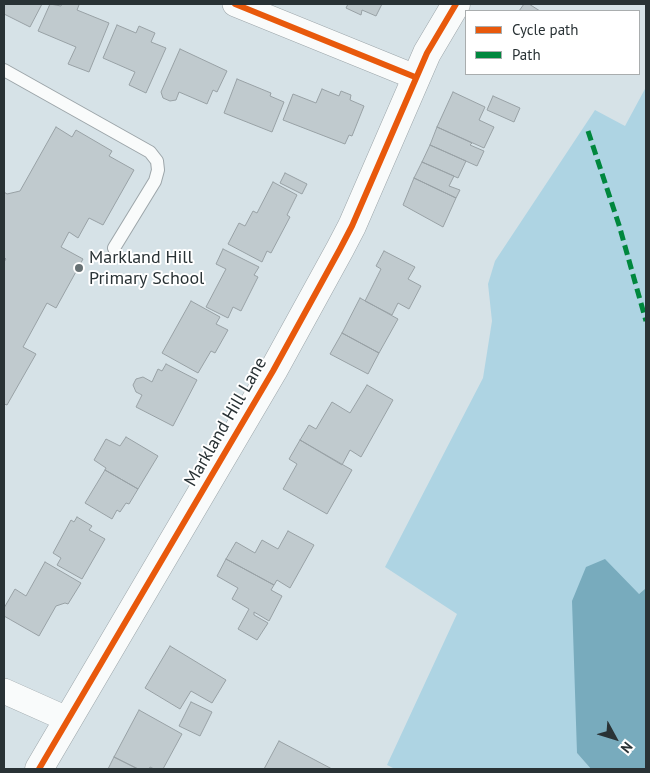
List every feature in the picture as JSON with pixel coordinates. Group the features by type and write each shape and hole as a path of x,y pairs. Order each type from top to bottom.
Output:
{"street":[{"path":"235,4 288,14 415,77"},
{"name":"Markland Hill Lane","path":"39,769 273,371 340,249 352,226 415,77 456,4"},
{"path":"4,690 69,720"}],"lane":[{"path":"4,70 150,152 157,161 158,170 155,181 114,248"}],"shaded area":[{"path":"646,87 646,588 639,594 577,753 591,769 395,769 387,765 457,614 385,567 483,378 492,321 488,284 495,261 595,110 625,126"},
{"path":"605,559 639,594 646,588 646,769 591,769 577,753 572,601 586,567"}],"building":[{"path":"4,4 42,4 30,27 4,14"},
{"path":"50,4 61,6 62,4 77,4 79,5 77,10 109,23 89,72 68,64 76,47 38,31"},
{"path":"348,4 382,4 376,16 362,10 361,15 346,8"},
{"path":"524,4 529,4 538,10 520,10"},
{"path":"117,25 136,33 139,26 155,33 151,42 166,48 146,93 129,85 135,72 103,58"},
{"path":"180,49 227,71 217,92 213,90 207,104 179,92 176,100 170,101 163,98 161,92"},
{"path":"237,79 271,93 270,96 284,102 272,132 224,113"},
{"path":"322,89 339,96 341,91 351,95 350,100 364,106 352,136 349,135 345,144 283,120 293,94 316,103"},
{"path":"453,92 485,107 479,120 494,127 484,148 437,127"},
{"path":"493,96 520,108 514,122 487,110"},
{"path":"56,127 72,137 76,130 112,151 109,156 134,170 103,225 89,218 78,238 69,232 61,247 83,259 56,308 47,303 23,347 36,354 7,405 4,404 4,262 6,259 4,257 4,192 7,194 20,191"},
{"path":"437,127 472,143 470,145 484,151 477,166 430,145"},
{"path":"430,145 466,161 458,178 422,162"},
{"path":"422,162 454,176 449,186 460,190 456,198 414,178"},
{"path":"285,173 307,184 302,194 280,183"},
{"path":"414,178 456,198 443,227 403,205"},
{"path":"273,182 297,195 287,215 290,217 271,253 267,251 262,262 228,244 239,223 245,226 253,211 257,213"},
{"path":"223,249 259,267 254,275 258,277 241,311 233,307 228,318 206,307 226,269 216,264"},
{"path":"384,251 415,267 408,279 421,286 409,309 398,303 392,315 365,301 381,269 376,266"},
{"path":"360,298 398,319 379,353 342,333"},
{"path":"191,301 220,317 216,324 228,330 215,353 211,351 198,373 162,353"},
{"path":"342,333 379,353 368,374 330,354"},
{"path":"166,364 197,380 173,426 136,407 142,395 136,392 133,385 136,379 143,377 152,382 158,369 162,371"},
{"path":"367,385 393,400 361,457 350,450 342,465 300,440 309,425 316,429 332,402 350,413"},
{"path":"126,437 158,456 138,489 105,470 106,468 94,460 106,439 120,446"},
{"path":"300,440 352,470 327,514 283,489 297,464 289,459"},
{"path":"105,470 138,489 129,504 126,503 120,512 117,510 112,519 85,503"},
{"path":"77,517 92,526 89,530 105,539 82,579 57,565 61,558 53,553 71,520 74,522"},
{"path":"288,531 314,545 290,588 277,580 274,585 226,559 236,542 255,553 262,540 278,549"},
{"path":"226,559 274,585 271,590 282,596 269,621 254,612 254,615 268,623 257,640 238,629 249,609 232,599 238,588 217,576"},
{"path":"45,562 81,583 68,604 56,606 39,636 4,616 4,608 15,589 26,596"},
{"path":"170,646 226,680 212,703 191,691 180,709 145,688"},
{"path":"191,702 212,712 200,736 179,726"},
{"path":"139,710 182,734 163,769 150,767 149,769 138,769 114,757"},
{"path":"279,741 332,769 264,769"},
{"path":"114,757 138,769 108,769"}],"marked path":[{"path":"588,131 619,225 646,321"}],"cycle path":[{"path":"235,4 415,77"},
{"path":"39,769 273,371 340,249 352,226 427,53 456,4"}],"place":[{"name":"Markland Hill Primary School","path":"79,268"}]}
